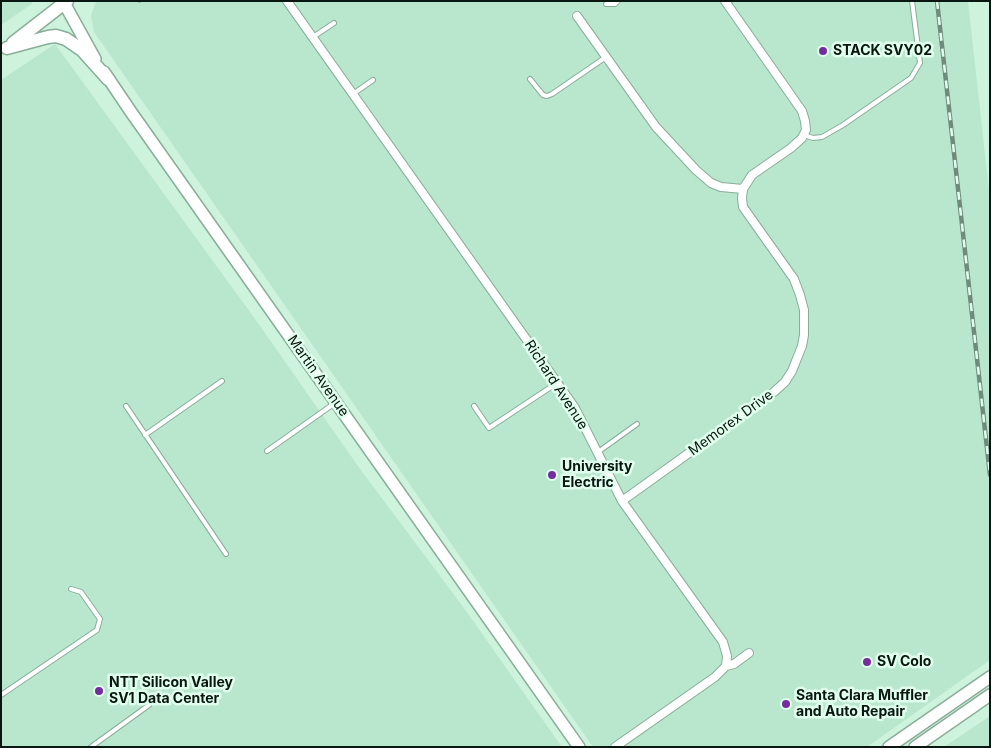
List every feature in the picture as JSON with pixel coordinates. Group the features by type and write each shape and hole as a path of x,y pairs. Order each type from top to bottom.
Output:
{"main road":[{"path":"4,50 65,2"},
{"path":"4,50 56,36 66,39 82,50 108,79"}],"street":[{"name":"Richard Avenue","path":"288,1 575,408 622,501 722,642 727,656 726,666"},
{"path":"577,16 656,127 696,170 711,183 721,187 743,189 752,175 802,138 806,130 806,121 802,111 725,1"},
{"name":"Martin Avenue","path":"65,2 85,42 108,79 579,747"},
{"name":"Memorex Drive","path":"622,501 774,392 785,382 798,358 803,340 805,321 800,295 794,279 743,206 743,189"},
{"path":"615,747 715,677 726,666 734,664 749,653"},
{"path":"889,747 990,677"},
{"path":"915,747 990,695"}],"lane":[{"path":"606,4 615,4 618,1"},
{"path":"804,135 813,138 822,137 844,125 911,78 920,63 912,1"},
{"path":"313,37 334,23"},
{"path":"530,79 542,95 547,96 606,57"},
{"path":"353,94 373,80"},
{"path":"145,434 222,381"},
{"path":"474,406 489,428 557,382"},
{"path":"267,451 336,402"},
{"path":"126,406 226,554"},
{"path":"598,452 637,424"},
{"path":"1,695 96,630 100,619 81,592 71,589"},
{"path":"91,747 149,706"}],"path":[{"path":"137,1 141,2"}],"shaded area":[{"path":"1,1 32,1 32,4 1,25"},
{"path":"97,1 968,1 990,200 990,660 867,747 593,747 94,32 91,16"},
{"path":"55,44 258,323 360,469 464,608 562,747 1,747 1,80"},
{"path":"990,716 990,747 944,747"}],"railway":[{"path":"937,1 990,475"}],"place":[{"name":"STACK SVY02","path":"823,51"},
{"name":"University Electric","path":"552,475"},
{"name":"SV Colo","path":"867,662"},
{"name":"NTT Silicon Valley SV1 Data Center","path":"99,691"},
{"name":"Santa Clara Muffler and Auto Repair","path":"786,704"}]}
